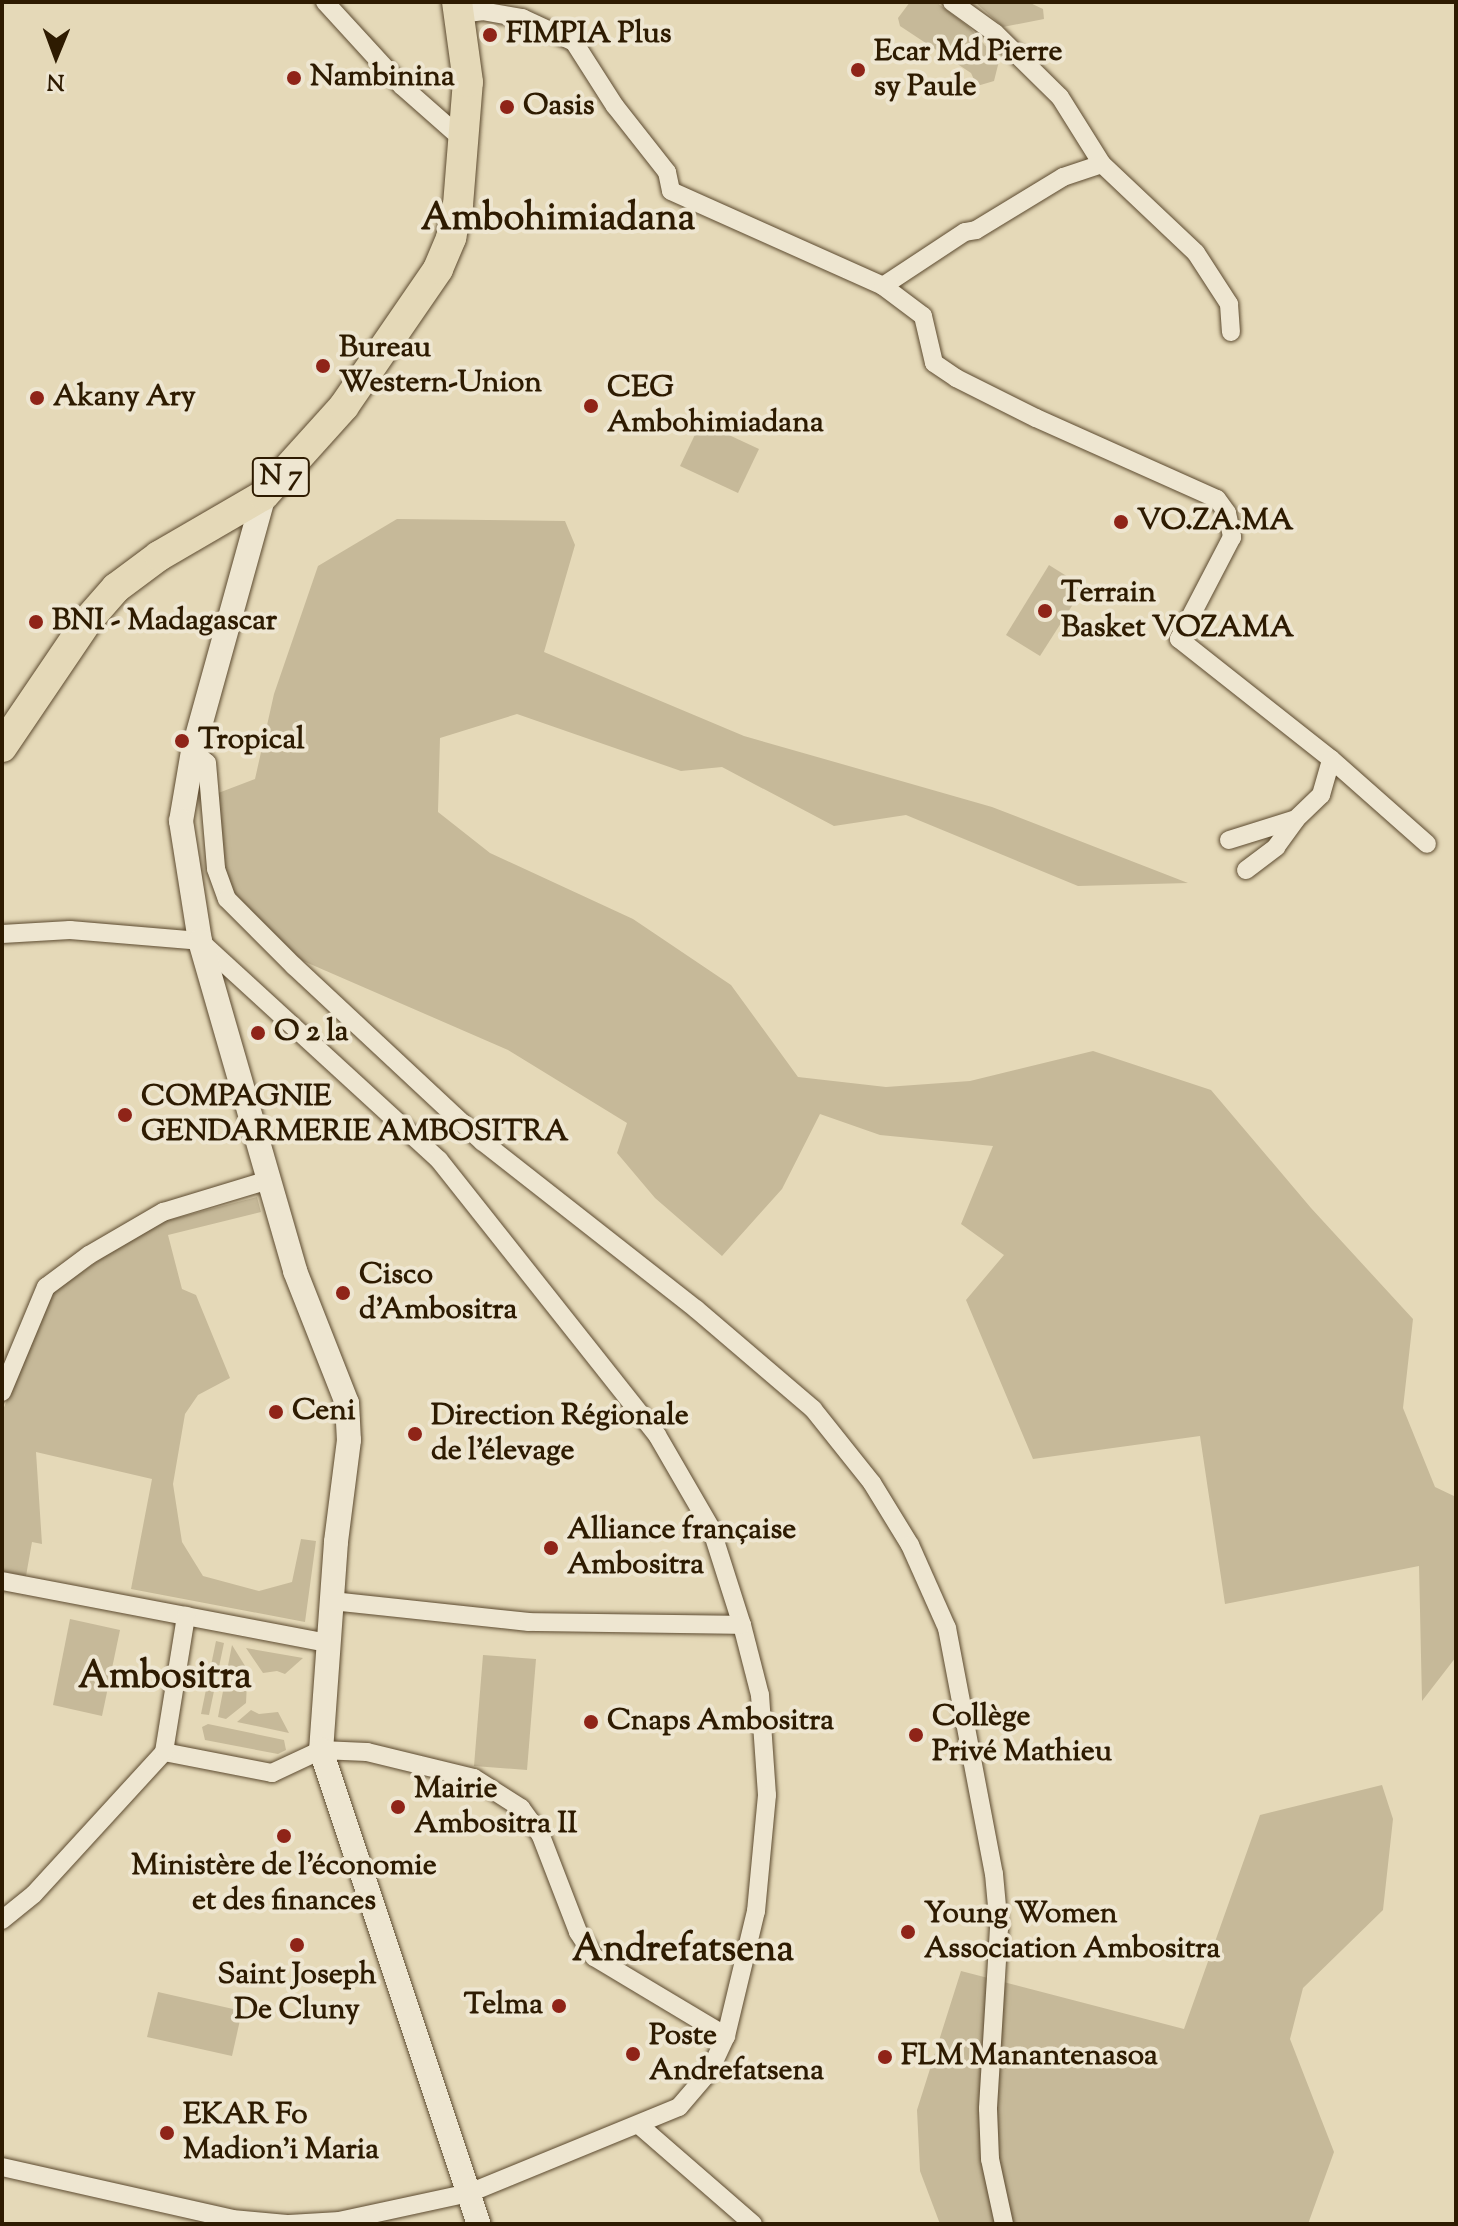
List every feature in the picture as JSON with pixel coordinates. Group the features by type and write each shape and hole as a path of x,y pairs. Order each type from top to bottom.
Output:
{"main road":[{"name":"N 7","path":"2,747 88,620 116,588 159,556 264,495 344,406 438,269 451,238 458,205 461,138 468,82 458,8"}],"street":[{"path":"325,2 402,86 461,138"},
{"path":"952,2 995,33 1060,97 1102,164 1196,253 1229,304 1231,332"},
{"path":"458,8 522,18 574,42 606,93 667,172 671,191 883,286 923,316 934,363 956,378 1217,499 1227,513 1232,537 1179,639 1331,759 1427,844"},
{"path":"883,286 965,232 976,230 1063,177 1102,164"},
{"path":"264,495 193,751 181,821 200,941 268,1180 295,1271 347,1403 349,1440 328,1643 321,1750 479,2224"},
{"path":"193,751 207,763 216,869 227,899 294,966 483,1142 696,1309 813,1409 872,1483 910,1545 947,1628 994,1874 999,1928 988,2109 990,2159 1004,2224"},
{"path":"1246,870 1276,847 1296,819 1321,795 1331,759"},
{"path":"1229,840 1296,819"},
{"path":"2,934 70,930 200,941 449,1172 657,1435 711,1528 742,1625 760,1695 767,1795 756,1911 726,2036 709,2072 679,2107 469,2193 340,2221 288,2224 232,2219 5,2165"},
{"path":"2,1392 46,1287 89,1255 163,1212 268,1180"},
{"path":"2,1581 328,1643"},
{"path":"332,1601 529,1622 742,1625"},
{"path":"2,1920 34,1894 164,1752 186,1616"},
{"path":"164,1752 272,1773 321,1750 367,1752 474,1778 521,1808 541,1836 578,1932 594,1957 726,2036"},
{"path":"639,2125 753,2224"}],"shaded area":[{"path":"910,2 936,2 969,27 999,61 994,81 977,86 971,73 900,26 898,18"},
{"path":"1028,2 1043,9 1044,19 1003,27 976,3"},
{"path":"701,422 759,449 738,493 680,466"},
{"path":"397,519 565,521 575,545 544,652 744,736 992,807 1188,883 1078,886 906,815 834,826 722,767 681,771 517,714 440,738 438,812 490,853 633,919 731,985 798,1077 886,1087 970,1081 1093,1051 1211,1090 1311,1208 1413,1319 1403,1408 1435,1487 1456,1497 1456,1657 1422,1701 1419,1566 1225,1604 1200,1436 1033,1459 966,1300 1004,1255 961,1224 993,1146 880,1135 820,1114 782,1189 722,1256 655,1198 617,1153 627,1123 508,1050 294,957 229,887 213,795 255,779 274,694 318,566"},
{"name":"Terrain Basket VOZAMA","path":"1049,565 1084,587 1040,656 1006,635"},
{"path":"257,1197 261,1212 168,1235 182,1289 196,1295 230,1378 198,1395 185,1414 173,1484 182,1542 203,1576 259,1591 292,1582 301,1539 316,1541 305,1622 131,1589 152,1479 36,1452 42,1544 32,1542 26,1576 2,1571 2,1412 52,1293 112,1251 165,1221"},
{"path":"70,1619 120,1630 102,1716 53,1705"},
{"path":"216,1641 224,1643 209,1715 201,1714"},
{"path":"232,1645 252,1677 247,1683 246,1703 226,1719 218,1717"},
{"path":"246,1648 303,1658 285,1674 277,1671 263,1673"},
{"path":"483,1655 536,1659 527,1770 474,1766"},
{"path":"251,1710 259,1714 278,1712 289,1733 237,1722"},
{"path":"208,1724 284,1740 286,1750 278,1754 205,1740 202,1727"},
{"path":"1382,1785 1393,1819 1383,1910 1303,1988 1290,2039 1334,2152 1308,2224 940,2224 920,2171 917,2110 961,1971 1184,2029 1260,1815"},
{"path":"158,1992 242,2011 232,2056 147,2037"}],"place":[{"name":"FIMPIA Plus","path":"490,35"},
{"name":"Ecar Md Pierre sy Paule","path":"858,70"},
{"name":"Nambinina","path":"294,78"},
{"name":"Oasis","path":"507,107"},
{"name":"Bureau Western-Union","path":"323,366"},
{"name":"Akany Ary","path":"37,398"},
{"name":"CEG Ambohimiadana","path":"591,406"},
{"name":"VO.ZA.MA","path":"1121,522"},
{"name":"Terrain Basket VOZAMA","path":"1045,611"},
{"name":"BNI - Madagascar","path":"36,622"},
{"name":"Tropical","path":"182,741"},
{"name":"O 2 la","path":"258,1033"},
{"name":"COMPAGNIE GENDARMERIE AMBOSITRA","path":"125,1115"},
{"name":"Cisco d'Ambositra","path":"343,1293"},
{"name":"Ceni","path":"276,1412"},
{"name":"Direction Régionale de l'élevage","path":"415,1434"},
{"name":"Alliance française Ambositra","path":"551,1548"},
{"name":"Cnaps Ambositra","path":"591,1722"},
{"name":"Collège Privé Mathieu","path":"916,1735"},
{"name":"Mairie Ambositra II","path":"398,1807"},
{"name":"Ministère de l'économie et des finances","path":"284,1836"},
{"name":"Young Women Association Ambositra","path":"908,1932"},
{"name":"Saint Joseph De Cluny","path":"297,1945"},
{"name":"Telma","path":"559,2006"},
{"name":"Poste Andrefatsena","path":"633,2054"},
{"name":"FLM Manantenasoa","path":"885,2057"},
{"name":"EKAR Fo Madion'i Maria","path":"167,2133"}],"district":[{"name":"Ambohimiadana","path":"558,221"},
{"name":"Ambositra","path":"165,1679"},
{"name":"Andrefatsena","path":"683,1952"}]}
